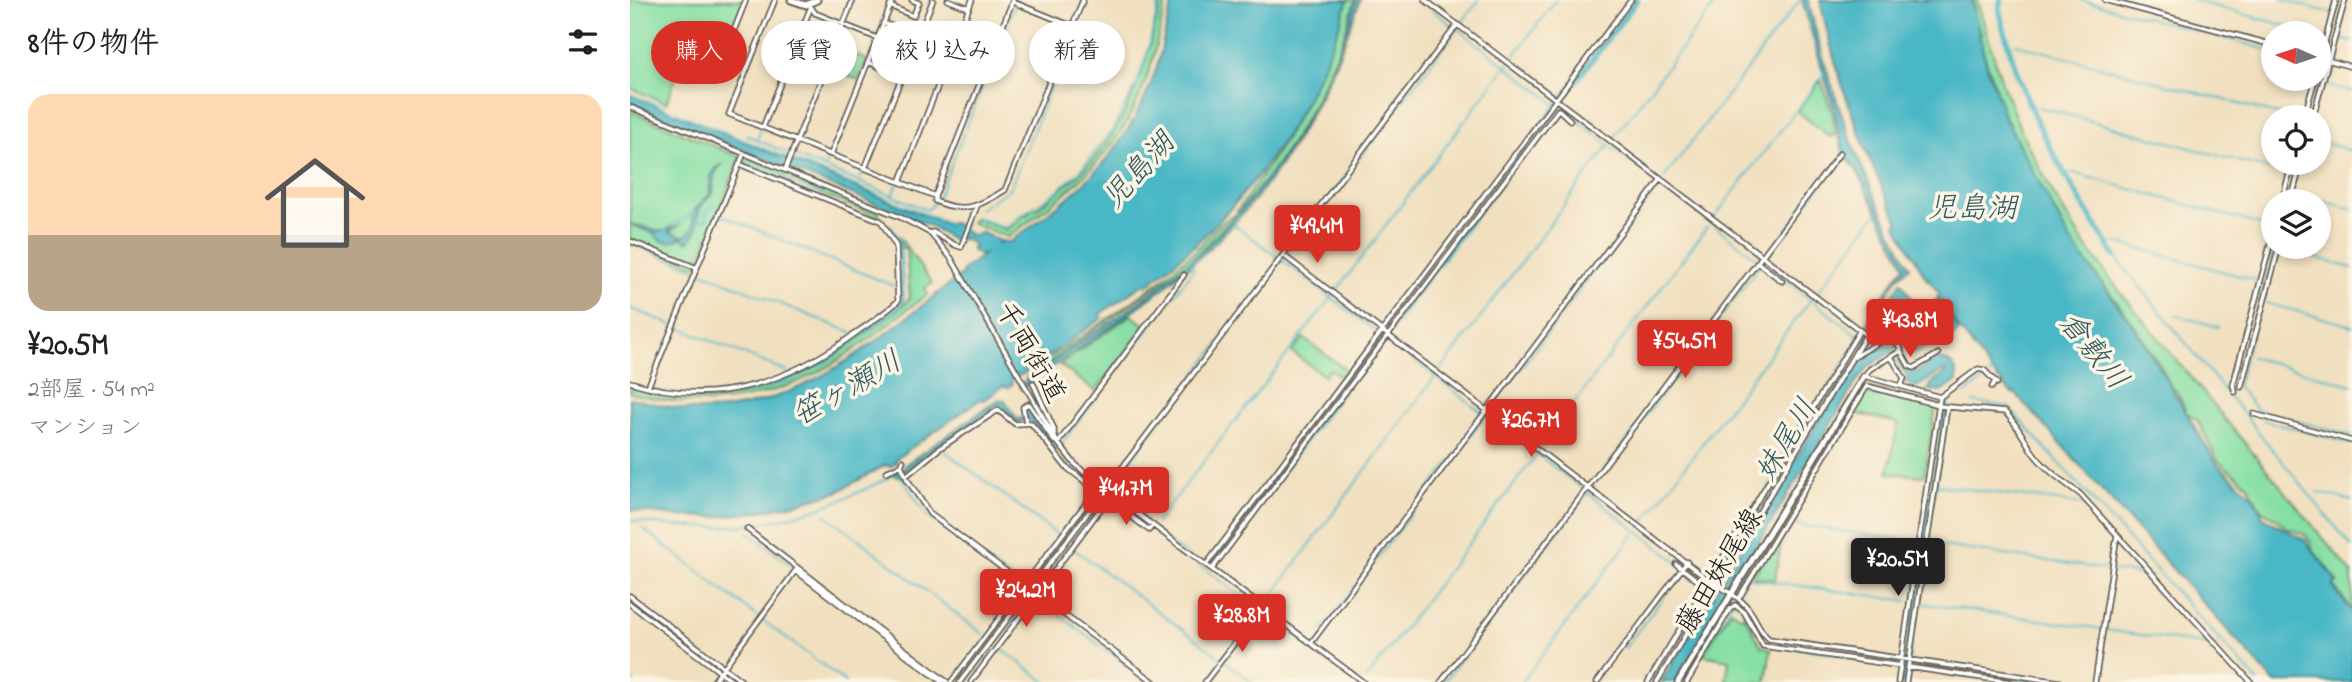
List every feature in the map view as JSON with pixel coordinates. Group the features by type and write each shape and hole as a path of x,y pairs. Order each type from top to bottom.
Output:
{"main road":[{"path":"792,0 810,6 817,0"},
{"name":"藤田妹尾線","path":"1678,682 1798,494 1864,376"}],"street":[{"path":"738,21 746,0"},
{"path":"775,0 729,114 900,182 959,209 983,204 1005,190 1048,84"},
{"path":"845,21 853,0"},
{"path":"884,21 892,0"},
{"path":"890,6 913,16 919,3 912,0"},
{"path":"924,21 933,0"},
{"path":"948,0 969,8"},
{"path":"964,21 972,0"},
{"path":"1074,21 1083,0"},
{"path":"1425,0 1558,105 1612,141 1660,182 1713,219 1782,281"},
{"path":"1206,565 1386,335 1558,105 1631,0"},
{"path":"2105,0 2261,42"},
{"path":"2331,23 2336,0"},
{"path":"2331,38 2345,0"},
{"path":"1006,21 1014,2 1060,21"},
{"path":"763,127 810,6"},
{"path":"810,6 813,12 836,21"},
{"path":"971,682 998,646 1031,591 1099,492 1105,489 1457,26"},
{"path":"831,154 871,52"},
{"path":"867,62 871,64"},
{"path":"2331,62 2352,67"},
{"path":"785,169 820,84"},
{"path":"865,168 898,84"},
{"path":"900,182 939,84"},
{"path":"936,200 980,84"},
{"path":"1558,105 1570,120"},
{"path":"1212,569 1558,105"},
{"name":"千両街道","path":"630,107 912,222 930,233 943,246 959,271 1058,443 1080,469 1151,527 1363,682"},
{"path":"648,387 744,153"},
{"path":"1441,682 1590,488 1840,153"},
{"path":"630,382 687,393 708,393 738,389 793,373 827,354 898,301 896,246 881,221 739,164"},
{"path":"1311,643 1660,182"},
{"path":"930,233 933,232 961,247 977,205"},
{"path":"881,221 883,210"},
{"path":"630,241 696,269"},
{"path":"1283,257 1590,488 1706,587"},
{"path":"2235,391 2233,385 2266,259"},
{"path":"2241,387 2276,259"},
{"path":"1648,682 1706,587 1713,583 1865,337 1761,261"},
{"path":"1025,420 1024,406 1029,404 1054,442 1058,443 1184,275"},
{"path":"1657,682 1860,333"},
{"path":"1853,359 1890,335 1909,366 1914,368 1938,354"},
{"path":"1900,350 1870,369 1864,376 1940,397"},
{"path":"1891,357 1904,378 1901,386"},
{"path":"1940,397 1975,370 1987,372 1995,381 1992,387"},
{"path":"1033,383 1054,429 1054,435"},
{"path":"1734,596 1751,578 1798,494 1868,385 1943,407 2005,412 2018,425 2030,448 2041,461 2062,482 2080,494 2250,682"},
{"path":"1914,600 1943,407 1940,397"},
{"path":"1906,682 1914,600 1943,407"},
{"path":"886,472 904,469 923,461 995,411 1001,411 1015,424 1025,420"},
{"path":"2254,414 2352,441"},
{"path":"1025,420 1034,426 1066,467 1151,527"},
{"path":"904,469 930,514 1154,682"},
{"path":"874,629 949,682 1031,591 1099,492"},
{"path":"960,682 1108,499"},
{"path":"747,529 942,682"},
{"path":"2095,682 2118,535"},
{"path":"1676,564 1734,596 1769,639 1901,666 1907,662 2010,682"},
{"path":"1597,682 1684,567"},
{"path":"713,682 797,569"},
{"path":"630,596 722,670 733,682"},
{"path":"630,604 743,682"},
{"path":"1687,682 1733,606 1749,616 1763,646 1808,649 2060,682"},
{"path":"1205,682 1261,609"},
{"path":"1898,682 1901,666"}],"green space":[{"path":"630,0 744,0 736,21 651,21 651,84 674,84 666,103 630,88"},
{"path":"1162,0 1167,0 1152,60 1139,97 1126,123 1094,165 1076,184 1008,237 971,223 975,218 1006,230 1077,176 1095,157 1123,117 1133,95"},
{"path":"1348,0 1355,0 1346,29 1308,114 1275,166 1237,214 1301,111 1327,57"},
{"path":"1973,0 1977,0 2003,86 2024,138 2083,242 2121,293 2352,573 2352,610 2334,586 2338,582 2304,534 2286,527 2262,511 2248,485 2218,461 2198,421 2187,413 2177,392 2170,385 2132,322 2069,239 2004,115 1982,48"},
{"path":"857,55 867,60 857,80"},
{"path":"1821,80 1833,115 1836,136 1833,134 1830,137 1797,111"},
{"path":"630,111 740,157 697,266 630,240"},
{"path":"747,157 879,211 879,217 800,186 800,182 794,179 792,182 783,175 781,178 745,163 744,159"},
{"path":"1236,215 1187,264 1025,380 1031,371 1151,288 1224,221"},
{"path":"900,238 932,283 924,289 928,294 832,364 796,382 750,397 702,402 630,393 630,388 683,397 736,394 787,381 811,370 853,344 910,298 906,248 901,248"},
{"path":"1131,315 1146,326 1095,391 1060,365"},
{"path":"1303,338 1349,372 1344,379 1330,369 1324,376 1292,352"},
{"path":"1869,388 1936,407 1924,476 1888,473 1898,423 1854,413"},
{"path":"1784,524 1775,580 1753,577"},
{"path":"1731,610 1742,617 1744,614 1761,646 1771,649 1766,682 1726,682 1729,660 1703,655"}],"water":[{"name":"笹ヶ瀬川","path":"1174,0 1348,0 1315,84 1294,122 1244,193 1182,256 1147,285 1142,285 1100,314 1102,318 1023,374 1012,378 1012,385 1007,388 1003,386 985,400 981,399 897,458 896,463 890,467 886,465 837,492 795,504 717,517 674,516 630,510 630,398 659,405 709,410 745,406 780,395 845,362 876,341 963,274 962,271 985,253 980,255 972,250 973,244 963,238 956,242 928,225 630,104 630,95 945,224 964,224 962,227 968,234 976,236 980,232 1000,241 997,245 1002,241 1010,242 1056,207 1077,190 1112,153 1141,107 1153,78"},
{"path":"1356,0 1360,0 1346,39 1313,111 1271,178 1247,209 1220,238 1170,283 1021,389 1019,386 1158,288 1224,229 1254,195 1304,123 1325,84"},
{"path":"1802,0 1808,0 1838,104 1863,170 1910,267 1898,277 1860,340 1857,337 1905,266 1856,169 1843,153 1834,109"},
{"name":"児島湖","path":"1820,0 1971,0 1988,70 2003,115 2070,240 2137,331 2217,464 2253,496 2263,517 2305,540 2336,581 2333,587 2352,612 2352,682 2274,682 2015,393 2012,394 1991,371 1948,313 1959,331 1953,336 1950,332 1947,334 1941,325 1944,336 1918,352 1910,345 1901,345 1893,335 1898,325 1904,324 1904,321 1937,300 1942,304 1937,297 1940,294 1930,279 1927,280 1896,224 1899,222 1852,114"},
{"path":"723,164 715,174 713,193 700,208 696,230 688,242 681,237 671,242 664,241 655,234 630,224 664,231 681,224 669,232 687,235 693,227 694,211 710,194 712,172"},
{"path":"1901,282 1915,304 1899,313 1896,311 1897,315 1886,335 1867,347 1864,343 1868,334"},
{"name":"妹尾川","path":"1892,338 1897,346 1895,350 1868,367 1857,381 1674,682 1661,682 1845,377 1861,358"},
{"path":"1896,357 1900,357 1908,369 1916,372 1936,358 1945,360 1954,368 1957,381 1942,392 1927,390 1947,372 1945,370 1917,387 1905,383 1908,377"},
{"path":"999,399 1005,401 1017,419 1024,418 1024,407 1028,407 1056,449 1054,451 1033,423 1026,419 1017,423 999,404 903,472 903,477 896,476 894,472 903,470 905,465"}],"waterway":[{"path":"817,12 842,22 851,0"},
{"path":"857,28 877,36 891,0"},
{"path":"929,6 931,0"},
{"path":"793,155 927,210 937,200 1017,0"},
{"path":"979,209 1008,190 1013,181 1086,0"},
{"path":"975,217 1005,228 1055,193 1080,171 1110,134 1137,84 1160,0"},
{"path":"1420,0 1453,26"},
{"path":"1111,486 1479,0"},
{"path":"1156,523 1331,298 1556,0"},
{"path":"1211,564 1637,0"},
{"path":"1612,140 1718,0"},
{"path":"1664,178 1800,0"},
{"path":"2001,0 2003,27 2025,94 2066,177 2115,256"},
{"path":"2081,0 2261,48"},
{"path":"2192,0 2269,21"},
{"path":"2283,0 2331,13"},
{"path":"2312,105 2340,0"},
{"path":"1458,29 1759,260"},
{"path":"2337,38 2352,42"},
{"path":"2016,44 2261,110"},
{"path":"2008,46 2012,45"},
{"path":"1710,223 1824,74"},
{"path":"796,137 817,84"},
{"path":"2331,87 2352,92"},
{"path":"630,94 947,223"},
{"path":"2031,109 2035,107"},
{"path":"2039,107 2261,167"},
{"path":"757,139 761,129"},
{"path":"746,135 787,153"},
{"path":"1440,371 1609,145"},
{"path":"2331,145 2352,151"},
{"path":"1444,682 1845,153"},
{"path":"825,167 829,156"},
{"path":"743,162 818,194"},
{"path":"859,181 864,170"},
{"path":"2065,175 2070,173"},
{"path":"2073,173 2261,225"},
{"path":"2289,189 2294,175"},
{"path":"893,195 898,183"},
{"path":"1485,416 1661,183"},
{"path":"2331,203 2352,209"},
{"path":"706,218 709,208 717,206"},
{"path":"664,231 694,212"},
{"path":"1816,294 1878,212"},
{"path":"721,215 894,286"},
{"path":"697,220 710,220"},
{"path":"1232,223 1278,257"},
{"path":"630,386 678,395 726,395 773,385 818,365 901,305 903,301 899,241 890,226"},
{"path":"1542,446 1707,227"},
{"path":"2115,242 2258,281"},
{"path":"630,243 853,333"},
{"path":"2108,246 2112,243"},
{"path":"2115,256 2352,547"},
{"path":"2271,259 2237,386 2257,410 2352,436"},
{"path":"2320,259 2352,268"},
{"path":"1283,261 1377,332"},
{"path":"1763,263 1856,334"},
{"path":"1062,443 1194,269 1191,265"},
{"path":"1641,525 1812,298"},
{"path":"2266,303 2352,326"},
{"path":"630,308 788,372"},
{"path":"2175,315 2219,327"},
{"path":"1902,320 1906,325"},
{"path":"1382,336 1483,413"},
{"path":"1652,682 1859,338"},
{"path":"2251,357 2352,385"},
{"path":"1965,394 1994,372"},
{"path":"1265,605 1437,374"},
{"path":"1684,682 1865,383 1873,382 1938,400"},
{"path":"1903,682 1947,401"},
{"path":"1972,402 2008,407 2258,682"},
{"path":"1487,416 1583,489"},
{"path":"1321,632 1483,419"},
{"path":"2262,420 2352,444"},
{"path":"943,450 1059,536"},
{"path":"1366,679 1534,458"},
{"path":"1062,460 1100,490"},
{"path":"630,520 701,527 767,522 830,504 895,474"},
{"path":"901,476 927,516 1021,586"},
{"path":"1938,485 2087,505"},
{"path":"955,682 1100,490"},
{"path":"2317,492 2352,501"},
{"path":"1588,493 1705,583"},
{"path":"1106,495 1356,682"},
{"path":"967,682 1105,499"},
{"path":"825,514 983,634"},
{"path":"1786,523 1917,542"},
{"path":"642,528 758,617"},
{"path":"748,532 795,568"},
{"path":"1522,682 1634,534"},
{"path":"1929,544 2152,576"},
{"path":"1074,549 1221,658"},
{"path":"1625,648 1683,571"},
{"path":"1752,579 1907,601"},
{"path":"1037,598 1149,682"},
{"path":"630,600 738,682"},
{"path":"1733,602 1745,611"},
{"path":"1920,603 2102,629"},
{"path":"1748,616 1765,643 1898,663"},
{"path":"762,620 845,682"},
{"path":"2105,630 2217,646"},
{"path":"999,647 1046,682"},
{"path":"1224,660 1252,682"},
{"path":"1904,663 2031,682"},
{"path":"630,679 634,682"}],"water label":[{"name":"倉敷川","path":"2092,352"}]}
